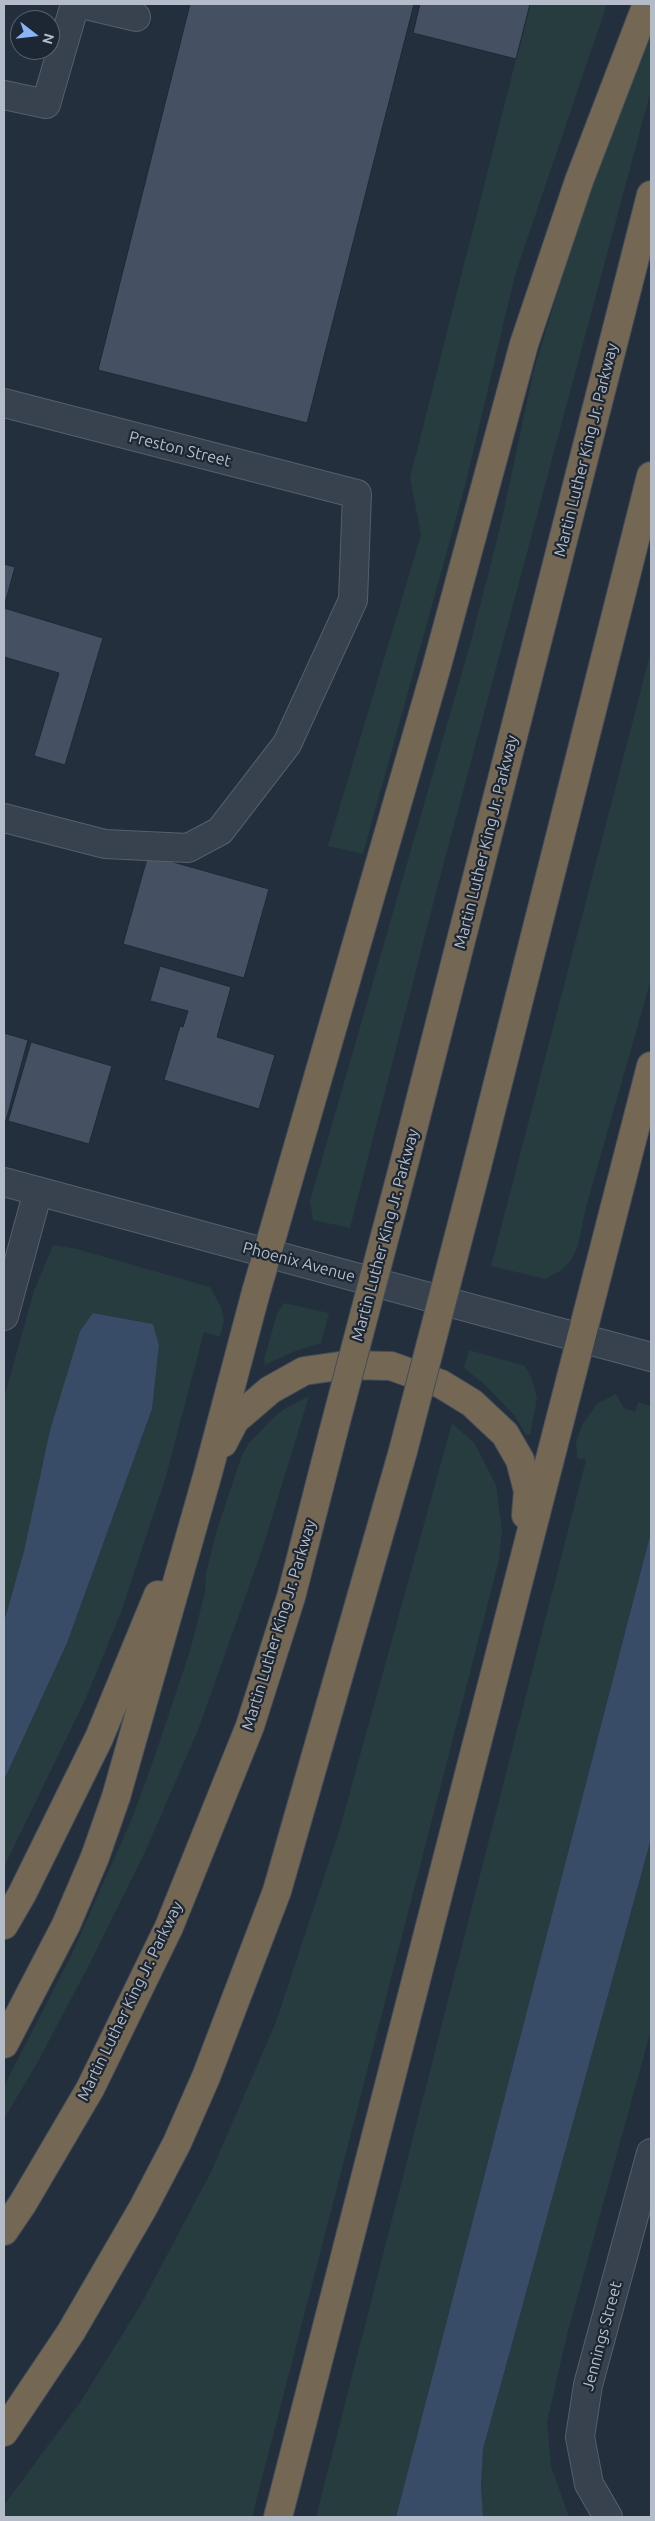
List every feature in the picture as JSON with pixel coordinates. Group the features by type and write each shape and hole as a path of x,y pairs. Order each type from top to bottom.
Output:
{"highway":[{"path":"4,2044 66,1925 95,1857 116,1797 208,1473 267,1254 436,669 524,344 579,180 647,4"},
{"name":"Martin Luther King Jr. Parkway","path":"4,2231 28,2195 90,2089 172,1918 250,1726 291,1597 651,195"},
{"path":"4,2432 71,2332 143,2208 177,2142 206,2077 277,1891 403,1451 651,476"},
{"path":"278,2517 651,1066"},
{"path":"4,1925 22,1894 99,1738 208,1473 235,1420 270,1390 304,1371 346,1365 391,1366 441,1384 472,1403 505,1434 520,1460 528,1490 520,1576"}],"street":[{"path":"4,94 46,104 75,4"},
{"path":"81,4 136,17"},
{"name":"Preston Street","path":"4,403 357,494 353,600 287,744 220,831 188,848 105,844 4,818"},
{"name":"Phoenix Avenue","path":"4,1182 651,1358"},
{"path":"4,1316 38,1191"},
{"name":"Jennings Street","path":"608,2517 589,2484 580,2437 588,2385 651,2153"}],"green space":[{"path":"530,4 607,4 515,275 465,486 363,854 328,846 421,535 410,478"},
{"path":"651,9 651,90 439,881 350,1228 313,1220 310,1201 473,634 502,519 533,373 562,277"},
{"path":"651,651 651,979 586,1207 578,1246 571,1260 562,1270 545,1279 491,1266"},
{"path":"53,1245 77,1249 210,1287 221,1307 224,1321 220,1337 204,1332 166,1476 120,1615 85,1700 4,1867 4,1780 67,1643 152,1409 159,1345 153,1324 111,1316 94,1313 80,1331 50,1430 24,1551 4,1622 4,1398 34,1291"},
{"path":"284,1303 329,1313 321,1343 295,1351 265,1365 264,1359 277,1314"},
{"path":"469,1350 525,1366 532,1379 537,1399 530,1435 526,1435 515,1416 483,1383 464,1368"},
{"path":"616,1394 624,1408 635,1412 638,1402 651,1406 651,1532 396,2517 316,2517 586,1460 577,1458 576,1441 582,1425 597,1404"},
{"path":"309,1396 263,1547 198,1730 145,1852 92,1959 40,2058 4,2119 4,2086 70,1958 133,1816 151,1767 190,1651 205,1592 206,1573 216,1533 242,1455 249,1443 271,1420 284,1409"},
{"path":"452,1423 475,1444 496,1485 502,1530 499,1560 252,2517 4,2517 4,2505 81,2401 140,2306 211,2172 276,2022 338,1835"},
{"path":"651,1839 651,2030 567,2335 547,2422 551,2466 569,2517 483,2517 481,2486 483,2449"}],"water":[{"path":"93,1313 153,1324 159,1345 152,1409 67,1643 4,1780 4,1622 24,1551 50,1430 80,1331"},
{"path":"651,1532 651,1839 483,2449 481,2486 483,2517 396,2517"}],"building":[{"path":"190,4 414,4 307,423 98,370"},
{"path":"420,4 530,4 516,59 413,33"},
{"path":"4,564 15,567 4,607"},
{"path":"4,608 103,638 65,765 34,756 59,673 4,657"},
{"path":"148,855 269,889 244,978 123,944"},
{"path":"160,966 231,987 217,1037 275,1055 259,1109 164,1080 180,1026 183,1027 188,1011 150,1001"},
{"path":"4,1033 28,1040 5,1124 4,1124"},
{"path":"31,1042 112,1066 89,1144 8,1121"}]}
